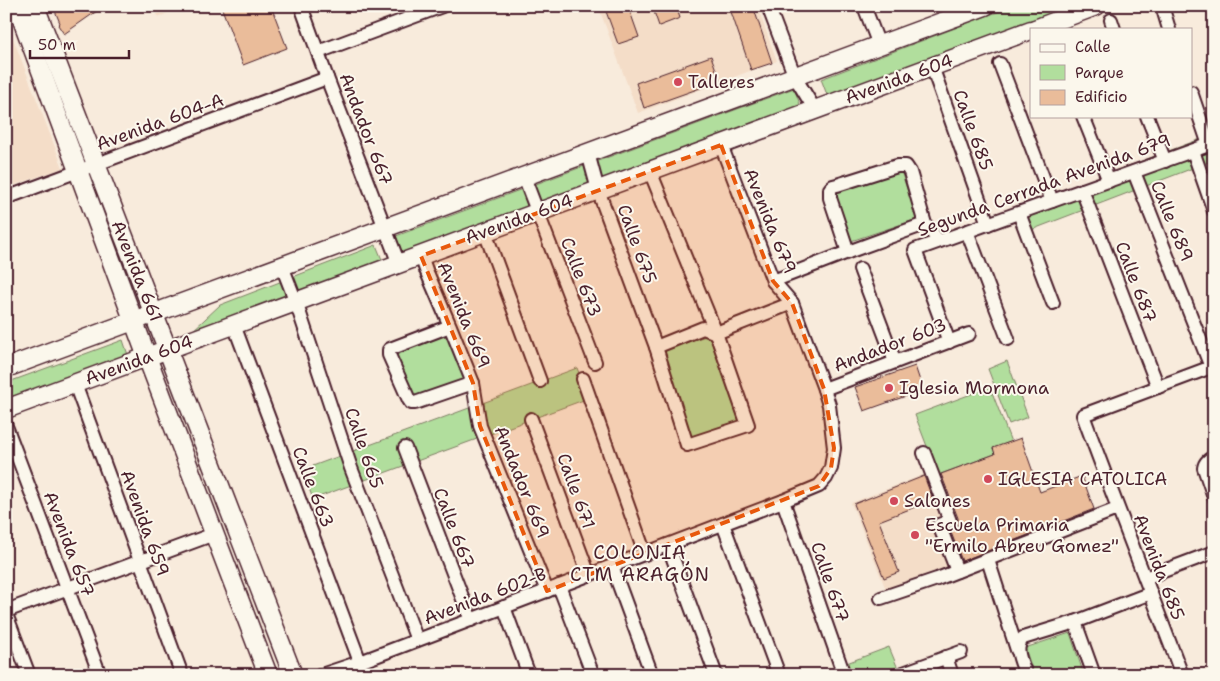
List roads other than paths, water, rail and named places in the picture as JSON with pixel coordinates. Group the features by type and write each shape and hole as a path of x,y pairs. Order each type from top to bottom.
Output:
{"street":[{"name":"Avenida 661","path":"17,6 67,113 95,164 293,675"},
{"name":"Avenida 661","path":"35,6 67,113 78,171 268,675"},
{"name":"Andador 667","path":"301,6 399,264"},
{"path":"318,52 442,6"},
{"path":"768,6 794,76 815,110"},
{"path":"864,6 880,45"},
{"path":"6,368 985,6"},
{"path":"1038,28 1096,6"},
{"path":"1162,6 1170,28"},
{"name":"Avenida 604","path":"6,409 1030,30"},
{"path":"1000,64 1052,201"},
{"name":"Calle 685","path":"935,76 988,224"},
{"name":"Avenida 604-A","path":"6,198 327,78"},
{"path":"1192,94 1212,144"},
{"path":"1084,118 1108,181"},
{"path":"1148,118 1164,161"},
{"name":"Segunda Cerrada Avenida 679","path":"949,342 915,250 1212,144"},
{"name":"Avenida 679","path":"721,145 773,281 792,303 824,389 834,448 831,468 826,478"},
{"path":"1193,151 1214,212"},
{"name":"Calle 675","path":"588,153 598,190 656,347 687,445 748,425 716,333"},
{"path":"848,252 830,198 830,189 837,184 897,166 906,166 910,172 925,224 939,241"},
{"path":"650,171 716,333"},
{"name":"Calle 689","path":"1134,172 1213,367"},
{"name":"Calle 673","path":"524,177 595,362"},
{"name":"Calle 687","path":"1082,190 1158,387"},
{"path":"1019,213 1053,303"},
{"path":"773,281 925,224"},
{"path":"968,231 1008,339"},
{"path":"484,232 540,381"},
{"name":"Avenida 669","path":"421,256 426,270 450,326 473,383 411,403 389,355 390,348 450,326"},
{"name":"Calle 665","path":"282,266 296,302 351,468 417,640"},
{"path":"860,269 895,362"},
{"path":"656,347 703,328 716,333 792,303"},
{"name":"Calle 663","path":"234,325 360,662"},
{"name":"Andador 603","path":"824,389 969,334"},
{"path":"1158,387 1213,367"},
{"path":"583,379 645,554"},
{"name":"Andador 669","path":"473,383 480,426 593,675"},
{"name":"Avenida 659","path":"75,384 182,675"},
{"name":"Avenida 685","path":"1158,387 1083,415 1117,509 1182,675"},
{"name":"Calle 671","path":"531,419 589,575"},
{"name":"Avenida 657","path":"6,426 100,675"},
{"name":"Calle 667","path":"405,448 471,620"},
{"path":"924,453 950,520 938,525 956,571"},
{"path":"1214,457 1208,460 1204,468 1214,497"},
{"name":"Avenida 602-B","path":"321,675 360,662 783,501 819,486 826,478"},
{"name":"Calle 677","path":"783,501 844,675"},
{"path":"881,598 988,560 1117,509"},
{"path":"724,524 779,675"},
{"path":"30,675 6,612 214,534"},
{"path":"668,545 716,675"},
{"path":"1145,578 1214,552"},
{"path":"988,560 1026,675"},
{"path":"612,566 652,675"},
{"path":"1017,651 1019,643 1023,638 1075,622 1151,593"},
{"path":"504,607 529,675"},
{"path":"1075,622 1094,675"},
{"path":"898,675 961,652"},
{"path":"946,657 952,675"}],"place":[{"name":"Talleres","path":"678,82"},
{"name":"Iglesia Mormona","path":"889,388"},
{"name":"IGLESIA CATOLICA","path":"988,479"},
{"name":"Salones","path":"894,501"},
{"name":"Escuela Primaria \"Ermilo Abreu Gomez\"","path":"915,535"}],"district":[{"name":"COLONIA CTM ARAGÓN","path":"640,563"}]}
